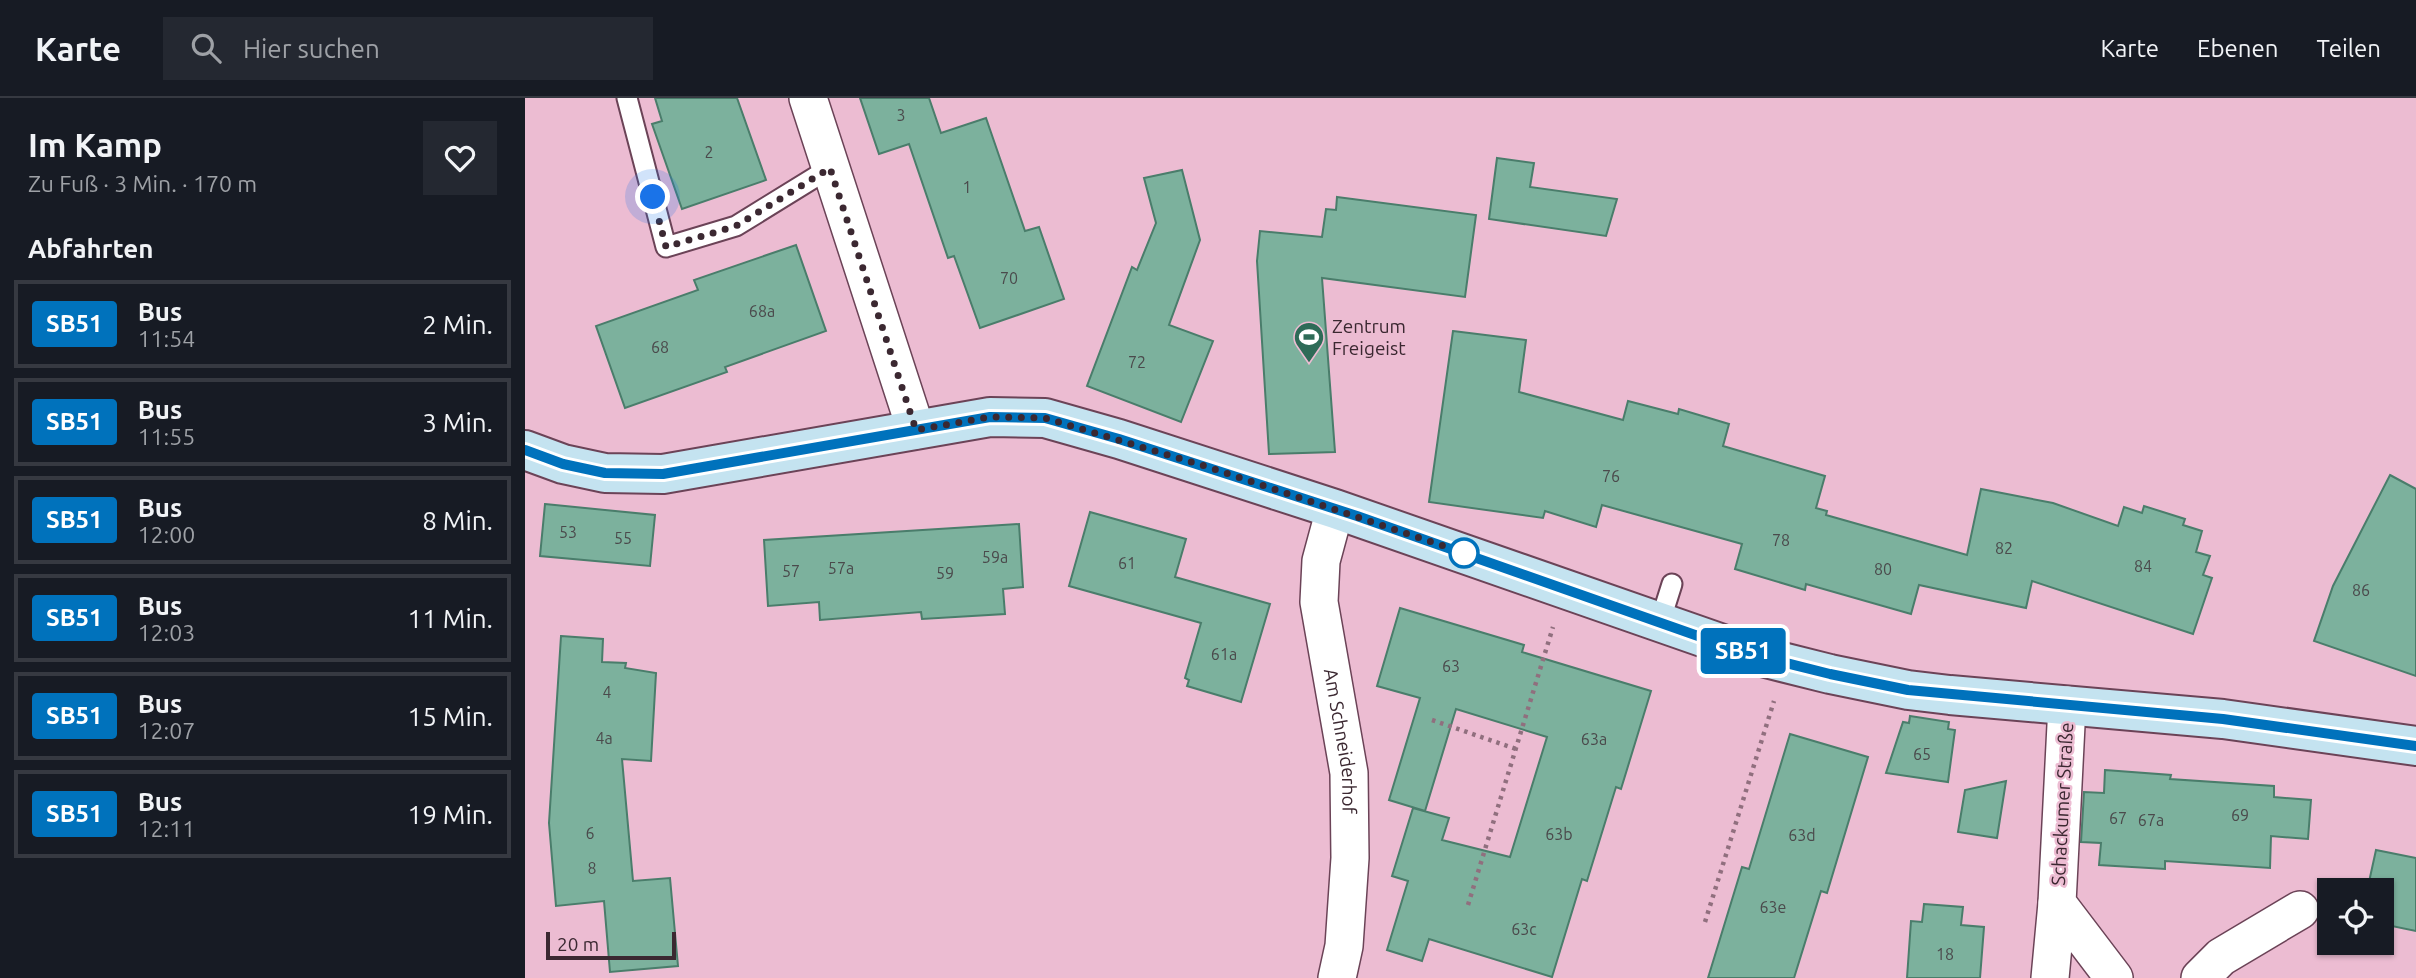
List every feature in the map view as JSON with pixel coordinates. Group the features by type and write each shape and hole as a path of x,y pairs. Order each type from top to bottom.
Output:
{"main road":[{"path":"525,451 563,464 605,473 663,474 990,417 1045,418 1119,439 1335,509 1715,642 1786,664 1908,690 2223,719 2416,746"}],"street":[{"path":"808,98 916,430"},
{"name":"Am Schneiderhof","path":"1335,509 1321,561 1319,602 1349,773 1350,858 1344,946 1337,978"},
{"name":"Schackumer Straße","path":"2050,978 2057,903 2067,705"},
{"name":"Schackumer Straße","path":"2057,903 2114,978"},
{"path":"2200,978 2221,957 2300,910"}],"lane":[{"path":"627,98 666,247 736,226 830,168"},
{"path":"1660,622 1672,584"}],"path":[{"path":"1468,905 1565,589"},
{"path":"1705,922 1786,664"},
{"path":"1432,720 1516,749"}],"building":[{"path":"655,98 737,98 766,180 682,209 652,124 662,121"},
{"path":"860,98 929,98 941,133 986,118 1025,231 1039,227 1064,299 980,328 954,256 948,258 909,144 879,154"},
{"path":"1497,158 1534,163 1530,187 1617,199 1606,236 1489,219"},
{"path":"1182,170 1200,240 1169,325 1213,341 1181,422 1087,386 1132,267 1137,270 1156,223 1144,178"},
{"path":"1337,197 1476,215 1465,297 1322,278 1335,452 1269,454 1257,261 1260,231 1322,237 1326,209 1336,210"},
{"path":"796,245 826,331 725,367 727,372 625,408 596,326 698,290 694,280"},
{"path":"1453,331 1526,340 1519,392 1623,420 1628,401 1678,414 1679,409 1729,424 1723,446 1825,476 1816,508 1827,511 1826,515 1967,555 1981,489 2053,503 2118,526 2124,507 2142,513 2144,506 2185,519 2183,525 2202,531 2196,552 2210,556 2203,575 2212,578 2193,634 2032,581 2026,608 1919,585 1911,614 1806,584 1805,590 1735,569 1742,544 1602,505 1596,527 1545,511 1543,518 1429,502"},
{"path":"2390,475 2416,489 2416,676 2314,641 2333,586"},
{"path":"545,504 655,515 650,566 540,556"},
{"path":"1090,512 1186,539 1175,577 1270,604 1241,702 1187,686 1189,680 1185,678 1201,623 1069,586"},
{"path":"1019,524 1023,587 1003,589 1005,614 922,619 921,612 820,620 819,602 768,606 764,540"},
{"path":"1400,608 1524,645 1522,652 1651,691 1621,789 1616,787 1587,881 1582,879 1552,977 1429,939 1422,961 1387,950 1408,881 1392,876 1413,808 1449,818 1442,840 1510,857 1547,737 1456,709 1425,811 1389,800 1420,698 1377,686"},
{"path":"561,636 603,639 602,662 626,663 625,668 656,673 651,761 622,759 633,881 670,878 678,966 610,972 604,901 556,906 549,823"},
{"path":"1910,716 1949,722 1948,729 1955,730 1948,782 1886,773 1903,722 1909,723"},
{"path":"1790,734 1868,757 1827,893 1821,891 1794,978 1708,978 1742,867 1749,869"},
{"path":"2105,770 2171,775 2170,779 2274,786 2274,797 2311,800 2308,839 2271,836 2270,868 2165,861 2165,869 2099,865 2101,843 2081,842 2084,792 2104,793"},
{"path":"2006,781 1997,838 1958,832 1965,790"},
{"path":"2376,850 2416,858 2416,931 2394,926 2394,878 2370,878"},
{"path":"1924,904 1963,907 1961,925 1984,927 1980,978 1907,978 1911,921 1922,922"}],"bus line":[{"name":"SB51","path":"525,450 563,464 605,473 663,474 990,417 1045,418 1119,439 1335,509 1715,642 1786,664 1908,690 2223,719 2416,746"}],"place":[{"name":"Zentrum Freigeist","path":"1309,364"}],"route":[{"path":"653,197 666,247 736,226 830,168 916,430 990,417 1045,418 1208,467 1471,555 1464,553"}]}
